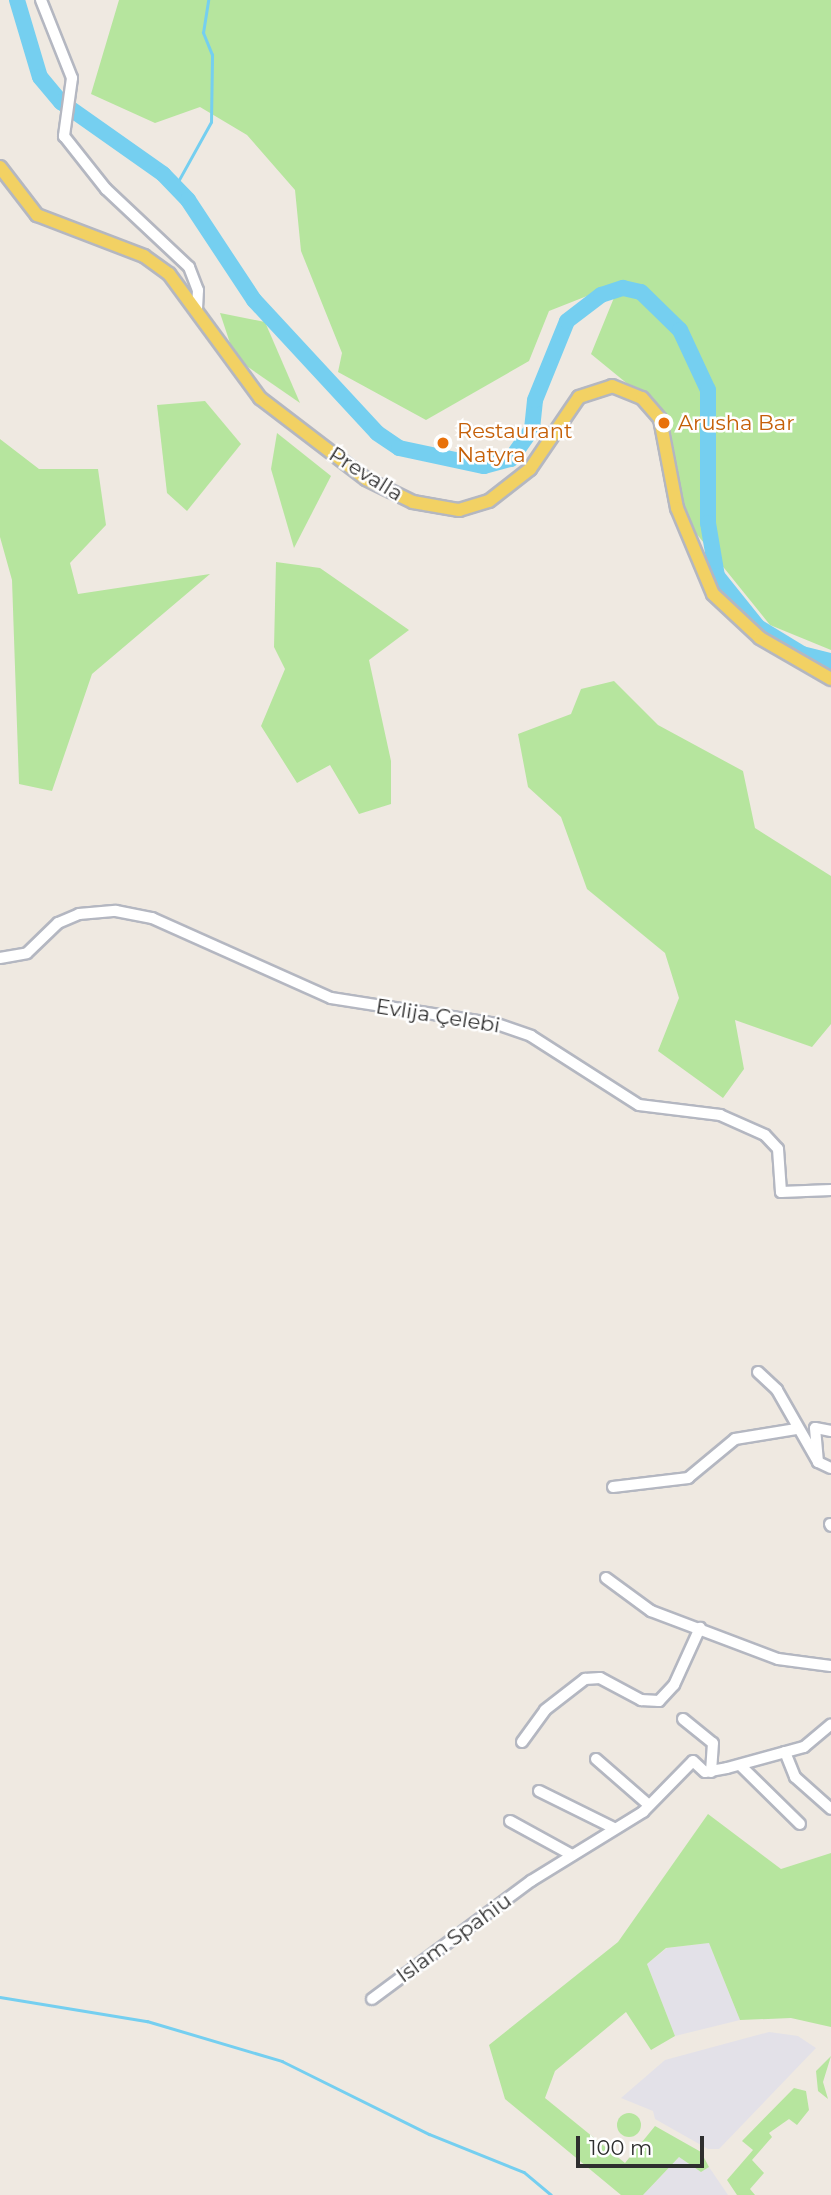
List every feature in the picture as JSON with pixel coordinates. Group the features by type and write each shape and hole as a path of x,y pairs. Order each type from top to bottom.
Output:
{"main road":[{"name":"Prevalla","path":"0,167 37,215 144,256 169,274 197,312 230,366 278,414 385,491 434,509 459,510 498,497 530,469 573,402 603,386 629,390 660,419 677,508 701,577 742,625 831,679"}],"street":[{"path":"41,0 72,78 64,136 106,188 189,267 198,290 197,312"},
{"name":"Evlija Çelebi","path":"0,958 27,953 58,923 79,914 116,911 152,918 331,998 497,1024 531,1036 639,1105 720,1115 765,1135 778,1149 781,1192 831,1190"},
{"path":"758,1373 777,1390 796,1429 818,1462 831,1468"},
{"path":"818,1462 815,1428 831,1431"},
{"path":"613,1487 688,1479 735,1439 796,1429"},
{"path":"606,1578 646,1608 778,1659 831,1666"},
{"path":"522,1742 545,1710 585,1679 600,1678 641,1700 659,1701 674,1685 700,1628"},
{"path":"683,1720 713,1743 711,1772"},
{"name":"Islam Spahiu","path":"372,1999 572,1855 649,1805 693,1761 711,1772 740,1765 817,1740 831,1724"},
{"path":"785,1752 795,1777 831,1809"},
{"path":"596,1759 649,1805"},
{"path":"740,1765 800,1824"},
{"path":"539,1791 614,1828"},
{"path":"510,1821 572,1855"}],"shaded area":[{"path":"709,1943 740,2020 675,2036 647,1964 667,1948"},
{"path":"769,2032 798,2036 816,2048 719,2149 708,2149 655,2119 653,2111 621,2098 665,2060"},
{"path":"679,2157 701,2172 709,2167 728,2195 643,2195"}],"green space":[{"path":"119,0 831,0 831,650 770,625 687,522 668,417 591,354 620,283 549,311 529,361 426,420 338,372 342,353 301,251 295,190 247,135 200,107 155,123 91,94"},
{"path":"220,313 265,322 300,403 235,358"},
{"path":"205,401 241,444 187,511 167,493 157,405"},
{"path":"277,433 331,476 294,548 271,469"},
{"path":"0,439 39,469 98,469 106,525 70,563 78,594 210,574 92,674 52,791 19,784 12,580 0,537"},
{"path":"276,562 320,568 409,630 369,660 391,761 391,804 359,814 330,765 297,783 261,726 285,669 274,647"},
{"path":"614,681 658,725 743,771 755,828 831,876 831,1024 812,1047 735,1020 744,1069 723,1098 658,1051 679,998 665,953 587,889 561,817 528,787 518,734 571,714 581,689"},
{"path":"708,1814 781,1869 831,1853 831,2027 791,2018 740,2020 709,1943 666,1948 647,1964 675,2036 651,2050 626,2012 555,2071 545,2098 625,2163 655,2126 701,2152 709,2167 701,2172 679,2157 643,2195 621,2195 505,2099 489,2045 618,1942"},
{"path":"831,2056 823,2082 828,2099 818,2091 816,2071"},
{"path":"794,2088 806,2091 809,2110 797,2125 789,2119 769,2133 772,2137 752,2160 764,2173 750,2189 755,2195 737,2195 727,2180 753,2150 742,2141"},
{"path":"629,2113 637,2117 641,2125 637,2133 629,2137 621,2133 617,2125 621,2117"}],"waterway":[{"path":"17,0 40,77 61,102 163,174 188,200 254,300 377,433 399,448 484,466 511,459 532,429 535,400 567,321 601,295 623,288 641,292 680,330 708,390 708,523 717,576 758,627 802,654 831,661"},
{"path":"175,187 211,122 212,55 203,33 208,0"},
{"path":"0,1997 147,2021 282,2061 429,2134 524,2172 551,2195"}],"place":[{"name":"Arusha Bar","path":"664,423"},
{"name":"Restaurant Natyra","path":"443,443"}]}
